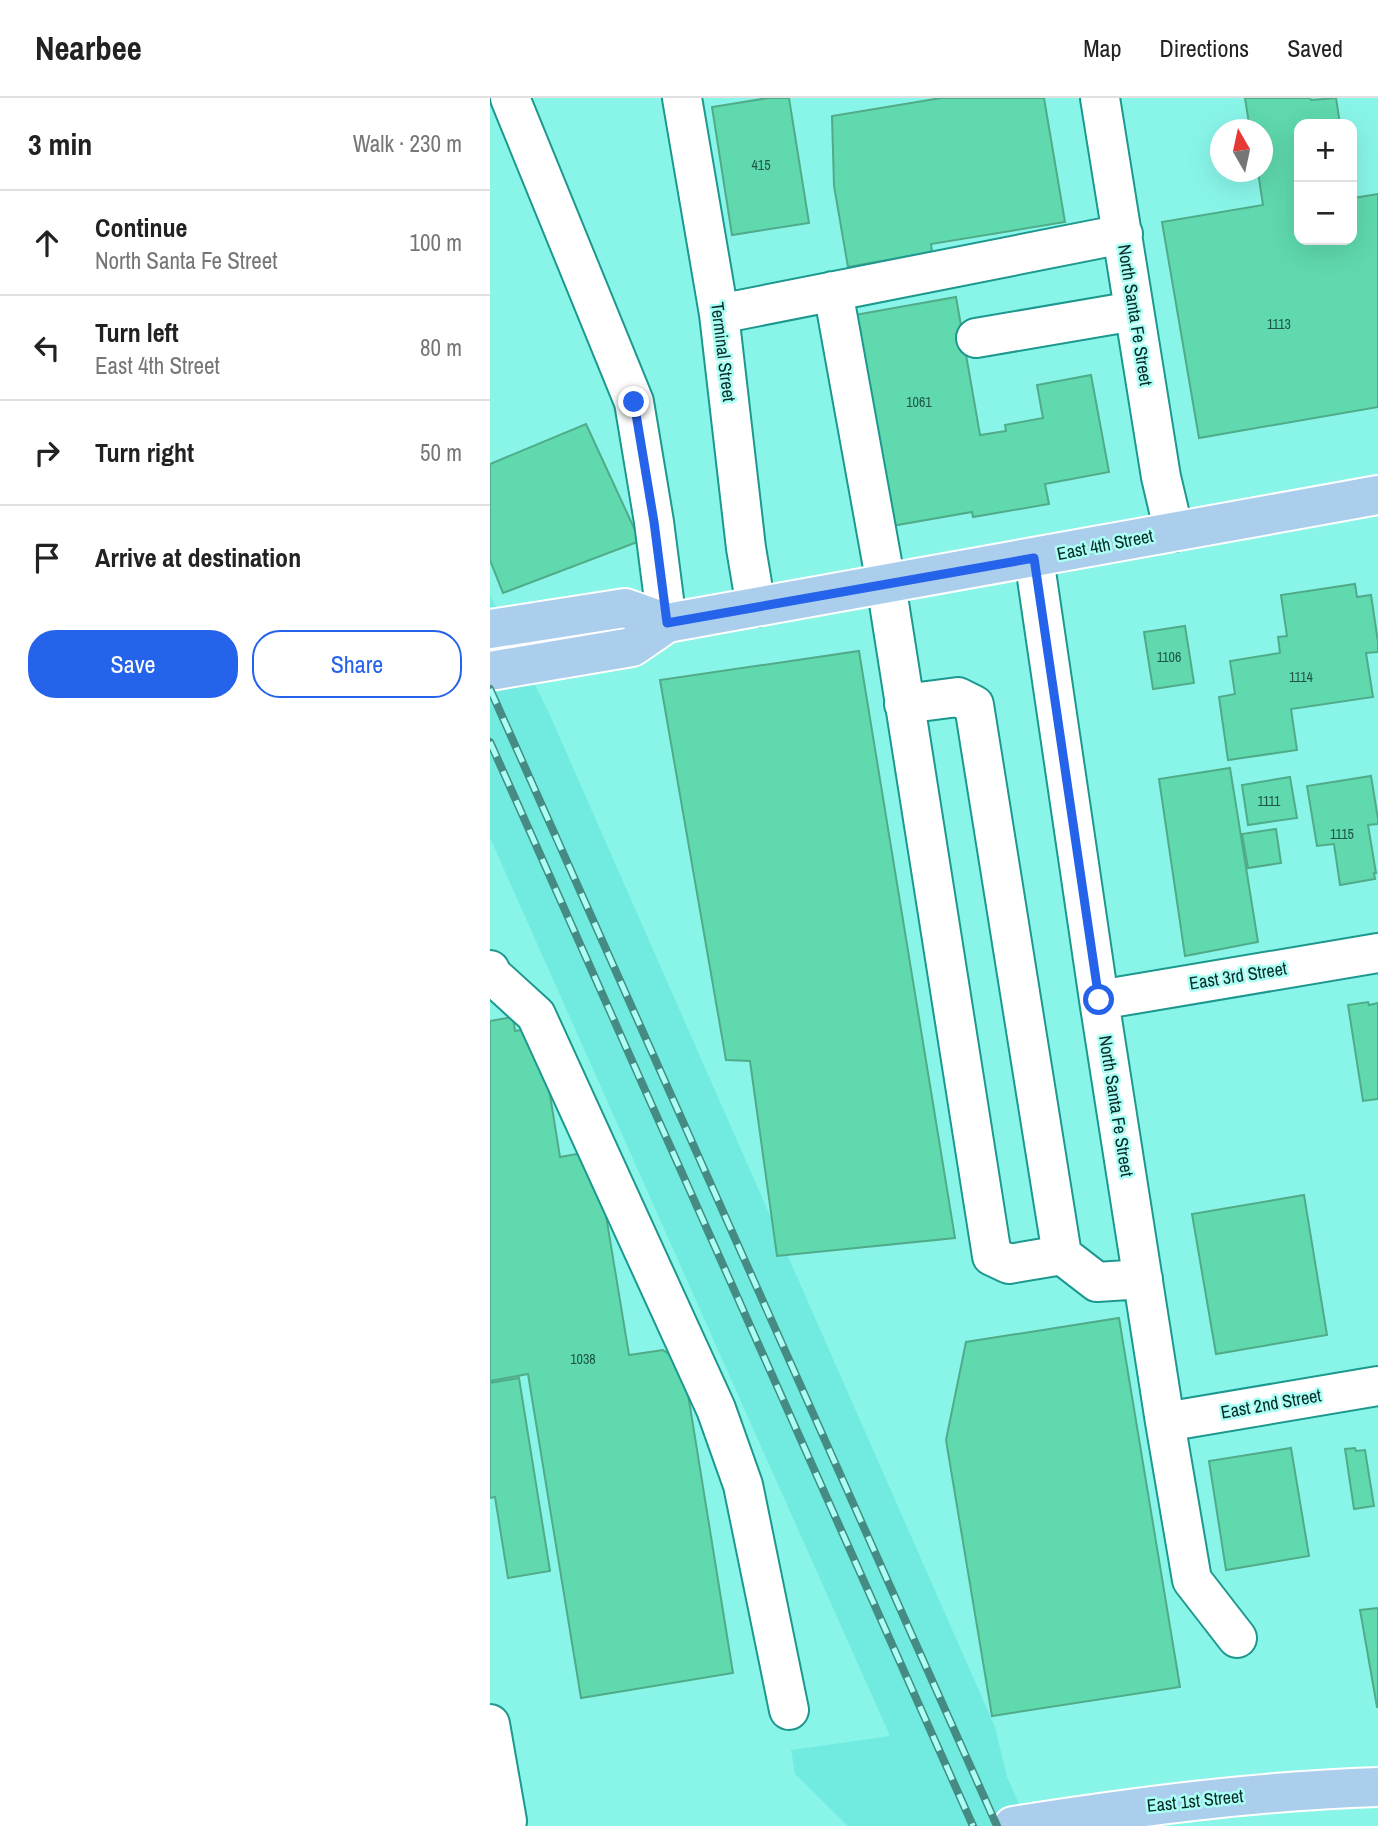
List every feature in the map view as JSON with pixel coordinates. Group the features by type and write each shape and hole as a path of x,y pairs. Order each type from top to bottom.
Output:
{"main road":[{"name":"East 4th Street","path":"490,671 632,647 667,623 1378,495"},
{"name":"East 4th Street","path":"490,629 625,608 667,623"},
{"name":"East 1st Street","path":"1013,1826 1138,1806 1308,1789 1378,1787"}],"street":[{"path":"510,98 634,402 667,623"},
{"name":"Terminal Street","path":"682,98 719,314 746,548 756,607"},
{"name":"North Santa Fe Street","path":"1100,98 1161,477 1174,532"},
{"path":"719,314 1123,234"},
{"path":"833,291 886,584 992,1255 1009,1264 1062,1255"},
{"path":"975,338 1134,311"},
{"name":"North Santa Fe Street","path":"1034,558 1099,1000 1192,1580 1237,1638"},
{"path":"904,704 958,696 974,705 1062,1255 1097,1282 1143,1279"},
{"name":"East 3rd Street","path":"1099,1000 1378,953"},
{"path":"490,970 492,975 536,1015 716,1409 743,1485 789,1710"},
{"name":"East 2nd Street","path":"1165,1422 1378,1386"},
{"path":"490,1724 507,1821"}],"shaded area":[{"path":"490,595 549,713 995,1727 1007,1777 1029,1826 848,1826 795,1774 791,1750 890,1736 490,838"}],"building":[{"path":"768,98 789,98 809,223 732,235 712,107"},
{"path":"941,98 1044,98 1065,222 931,244 932,252 848,267 834,186 832,116"},
{"path":"1245,98 1336,98 1339,119 1294,119 1294,245 1357,245 1357,197 1378,194 1378,407 1199,438 1162,222 1263,205 1260,182 1273,182 1273,119 1248,119"},
{"path":"956,297 980,435 1006,431 1005,425 1043,418 1037,385 1091,375 1109,472 1045,484 1049,504 973,517 972,512 886,527 849,316"},
{"path":"586,424 640,541 503,593 490,560 490,464"},
{"path":"1355,584 1357,597 1371,595 1378,652 1366,653 1373,697 1291,709 1297,750 1228,760 1219,697 1235,694 1230,661 1280,653 1278,637 1287,636 1281,595"},
{"path":"1185,626 1194,683 1153,689 1144,632"},
{"path":"859,651 955,1238 777,1256 750,1061 726,1060 660,680"},
{"path":"1230,768 1258,942 1185,956 1159,779"},
{"path":"1371,776 1378,819 1378,824 1368,825 1375,879 1340,885 1334,844 1317,846 1307,786"},
{"path":"1290,777 1297,818 1248,825 1242,785"},
{"path":"1276,829 1281,863 1248,868 1242,834"},
{"path":"1368,1002 1369,1005 1378,1003 1378,1099 1363,1101 1348,1005"},
{"path":"513,1017 515,1031 539,1027 560,1157 582,1153 598,1167 629,1355 663,1350 683,1363 733,1673 581,1698 528,1374 490,1381 490,1021"},
{"path":"1304,1195 1327,1335 1216,1354 1192,1214"},
{"path":"1119,1318 1180,1687 992,1716 946,1440 966,1342"},
{"path":"519,1378 550,1571 508,1578 495,1497 490,1498 490,1383"},
{"path":"1291,1448 1309,1556 1226,1570 1209,1461"},
{"path":"1355,1448 1356,1451 1365,1450 1374,1506 1354,1509 1345,1449"},
{"path":"1378,1608 1378,1707 1377,1707 1360,1610"}],"railway":[{"path":"490,689 997,1826"},
{"path":"490,742 973,1826"}],"route":[{"path":"634,402 667,623 1034,558 1099,1000"}]}
